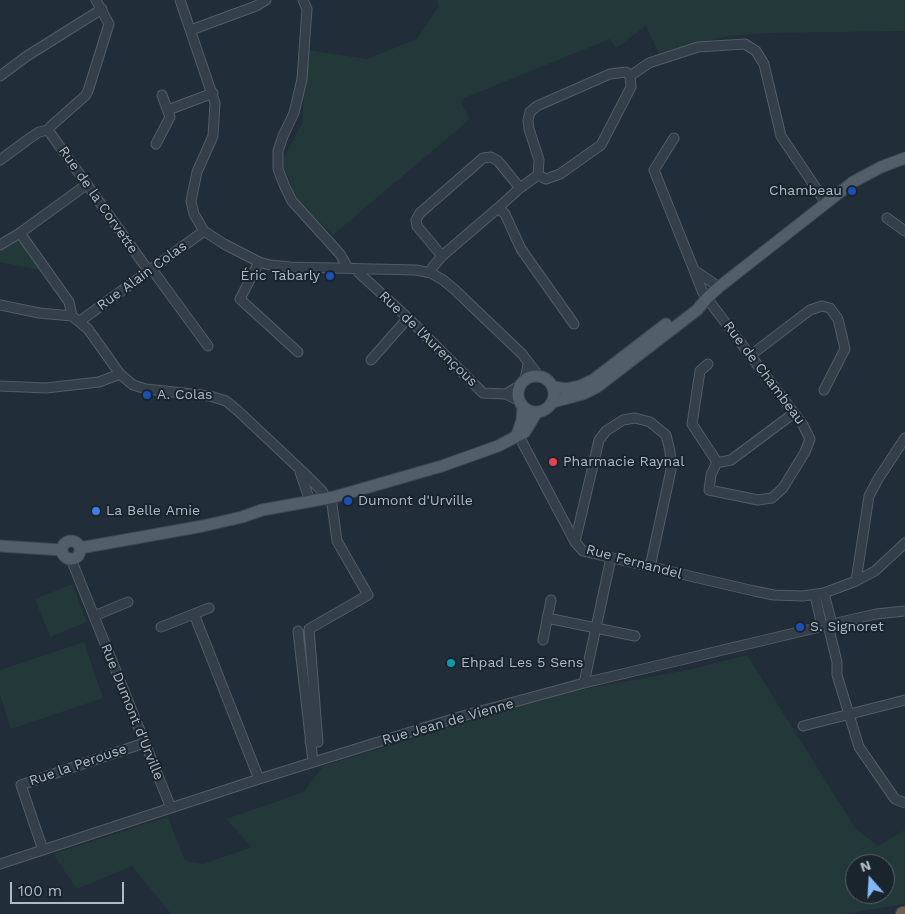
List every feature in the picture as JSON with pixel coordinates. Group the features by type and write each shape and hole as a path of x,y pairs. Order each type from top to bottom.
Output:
{"main road":[{"path":"553,402 583,394 597,387 698,310 719,287 826,203 860,178 881,167 905,158"},
{"path":"554,387 566,389 580,386 593,380 693,304 707,298"},
{"path":"518,436 522,420 518,391 522,383 534,376 538,376 548,379 554,387 553,402 546,410 537,412 527,410 521,404"},
{"path":"80,548 203,526 242,517 262,510 328,498 442,466 498,446 518,436 525,432 537,412"},
{"path":"68,541 77,543 80,548 78,554 71,559 64,555 62,550 63,545 68,541"},
{"path":"0,546 62,550"}],"street":[{"path":"0,160 39,132 48,130 88,91 109,24 96,0"},
{"path":"180,0 215,103 213,136 197,172 191,201 194,214 204,231 224,244 259,262 290,267 416,270 430,273 454,289 522,354 538,376"},
{"path":"191,30 256,6 266,0"},
{"name":"Rue de l'Aurençous","path":"302,0 307,8 302,79 294,113 278,151 278,169 292,201 353,268 408,318 483,393 506,394 521,404"},
{"path":"0,76 16,63 102,9"},
{"path":"630,76 649,63 698,47 745,44 756,51 764,64 781,136 826,203"},
{"path":"430,273 442,256 520,188 538,175 540,160 529,129 528,120 530,112 537,106 610,74 626,72 630,76 631,87 601,145 560,174 546,179 538,175"},
{"path":"168,110 213,93"},
{"path":"156,144 170,117 162,95"},
{"name":"Rue de la Corvette","path":"48,130 86,185 208,346"},
{"name":"Rue de Chambeau","path":"674,138 654,170 703,292 794,412 810,439 805,452 783,488 772,498 758,500 710,490 711,475 717,462"},
{"path":"442,256 418,226 416,220 420,213 455,182 483,158 491,157 498,161 520,188"},
{"path":"0,245 20,233 86,185"},
{"path":"498,208 505,214 521,249 574,324"},
{"path":"887,218 905,231"},
{"name":"Rue Alain Colas","path":"76,319 204,231"},
{"path":"20,233 69,302 76,319 88,329 120,374 133,385 146,389 210,396 226,401 298,467 328,498 337,541 368,595 309,629 318,742 310,742"},
{"path":"259,262 240,299 298,352"},
{"path":"694,270 719,287"},
{"path":"0,305 76,319"},
{"path":"751,356 810,310 822,306 830,308 838,319 845,349 824,390"},
{"path":"371,360 408,318"},
{"path":"506,394 522,383 528,364"},
{"path":"708,364 700,371 692,424 717,462 730,460 794,412"},
{"path":"0,386 46,388 99,382 120,374"},
{"path":"574,542 598,440 606,431 623,420 635,418 650,422 666,435 670,451 671,470 650,567"},
{"name":"Rue Fernandel","path":"518,436 574,542 583,551 774,595 790,596 820,594 856,581 875,571 905,543"},
{"path":"856,581 869,496 905,438"},
{"path":"298,467 310,501"},
{"path":"584,683 611,558"},
{"name":"Rue Dumont d'Urville","path":"71,559 171,808"},
{"path":"820,594 837,662 837,675 859,747 895,799 905,803"},
{"path":"542,640 552,600"},
{"path":"94,616 128,602"},
{"path":"161,627 210,608"},
{"name":"Rue Jean de Vienne","path":"0,864 259,779 459,717 584,683 827,625 876,614 905,611"},
{"path":"194,614 259,779"},
{"path":"547,618 635,636"},
{"path":"298,631 313,762"},
{"path":"803,726 905,700"},
{"name":"Rue la Perouse","path":"44,850 21,784 144,743"}],"green space":[{"path":"437,0 905,0 905,31 766,33 722,37 659,54 646,26 616,48 610,39 464,98 461,103 470,119 333,235 298,201 282,162 302,123 307,50 367,59 417,39 439,6"},
{"path":"18,241 39,270 0,262 0,250"},
{"path":"72,584 87,622 50,637 35,599"},
{"path":"84,642 103,698 11,729 0,694 0,670"},
{"path":"747,655 855,828 878,846 905,830 905,904 843,914 171,914 132,866 77,889 53,854 168,817 185,861 203,864 252,847 226,819 304,792 323,766 558,694 692,669"}],"place":[{"name":"Chambeau","path":"852,191"},
{"name":"Éric Tabarly","path":"330,276"},
{"name":"A. Colas","path":"147,395"},
{"name":"Pharmacie Raynal","path":"553,462"},
{"name":"Dumont d'Urville","path":"348,501"},
{"name":"La Belle Amie","path":"96,511"},
{"name":"S. Signoret","path":"800,627"},
{"name":"Ehpad Les 5 Sens","path":"451,663"}]}
